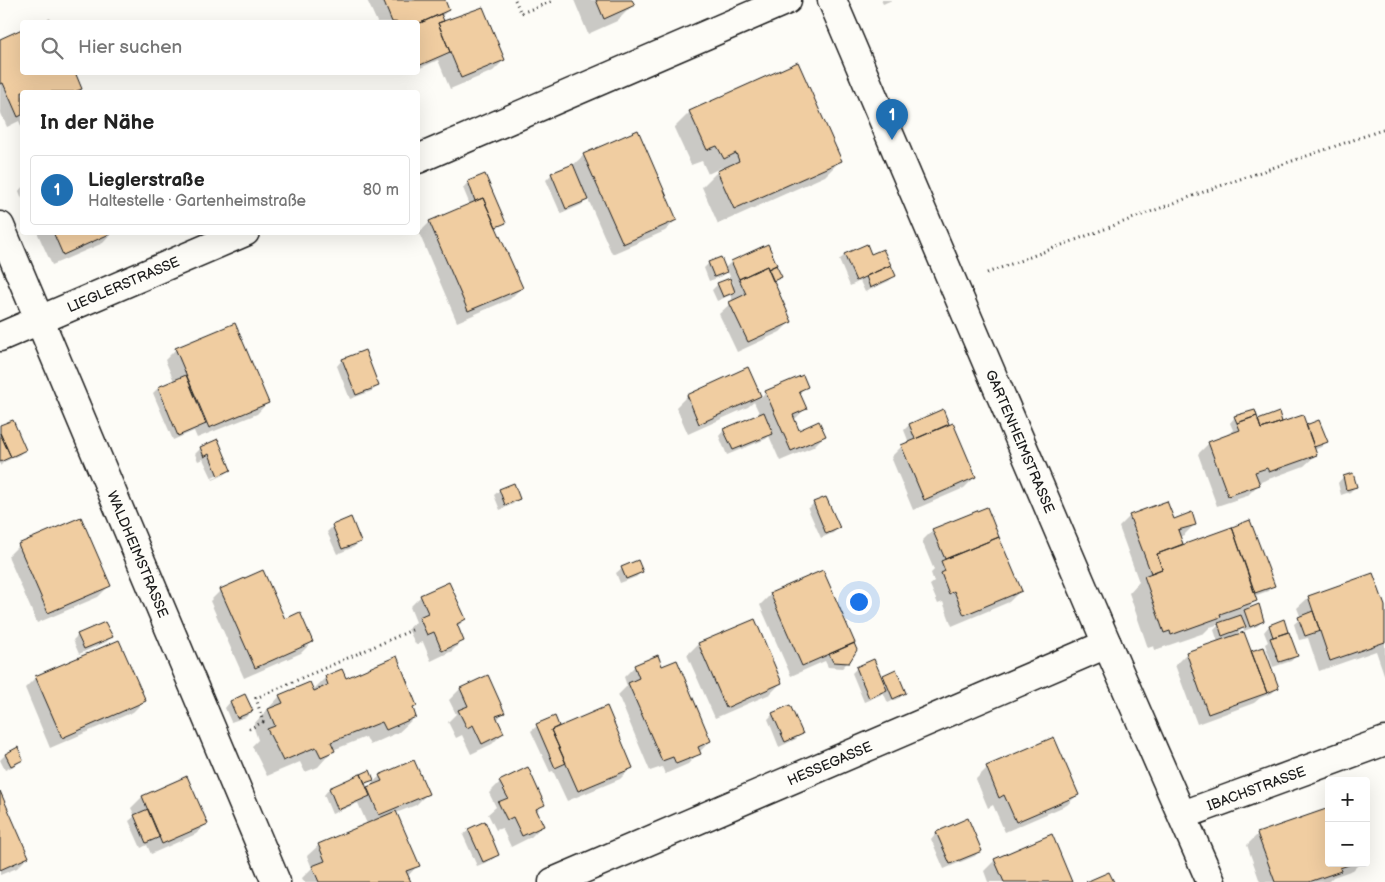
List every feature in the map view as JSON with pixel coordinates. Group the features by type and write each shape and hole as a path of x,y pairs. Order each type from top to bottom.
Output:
{"street":[{"path":"420,158 787,0"},
{"name":"GARTENHEIMSTRASSE","path":"832,0 1107,644 1183,814 1211,882"},
{"name":"WALDHEIMSTRASSE","path":"0,226 276,882"},
{"name":"LIEGLERSTRASSE","path":"0,337 238,235"},
{"name":"HESSEGASSE","path":"553,882 1107,644"},
{"name":"IBACHSTRASSE","path":"1183,814 1385,741"}],"path":[{"path":"515,0 521,13 553,1"},
{"path":"954,286 1217,187 1385,129"},
{"path":"217,744 264,722 256,698 412,630"}],"building":[{"path":"383,0 445,0 449,10 420,23 420,20 391,20"},
{"path":"596,0 632,0 635,5 604,19"},
{"path":"483,7 505,60 461,78 438,23"},
{"path":"441,14 444,21 438,23 450,52 420,65 420,23"},
{"path":"20,30 20,75 76,75 82,89 20,90 20,116 18,117 3,83 0,84 0,39"},
{"path":"798,62 842,161 734,209 717,171 739,161 736,153 724,159 717,146 707,150 689,111"},
{"path":"638,130 677,220 623,244 583,154"},
{"path":"573,164 588,200 566,209 551,173"},
{"path":"485,174 506,223 496,227 483,198 475,201 468,181"},
{"path":"483,198 523,288 468,311 429,221"},
{"path":"54,235 107,235 63,255"},
{"path":"768,244 777,265 768,269 767,266 739,279 731,261"},
{"path":"867,244 871,254 883,249 891,265 856,281 844,254"},
{"path":"721,257 727,272 714,277 708,262"},
{"path":"776,265 782,277 773,281 768,269"},
{"path":"891,265 896,276 870,288 866,276"},
{"path":"767,266 792,322 748,342 729,302 746,294 739,279"},
{"path":"730,278 735,292 723,297 717,283"},
{"path":"235,323 269,403 209,428 175,348"},
{"path":"365,350 379,386 356,395 342,359"},
{"path":"748,367 761,396 699,424 687,395"},
{"path":"186,375 206,424 178,436 158,387"},
{"path":"803,375 808,387 799,391 807,409 793,415 799,430 819,421 826,436 791,451 765,391"},
{"path":"943,409 949,424 915,439 909,424"},
{"path":"1255,410 1257,416 1237,423 1234,416"},
{"path":"764,412 773,434 733,450 723,429"},
{"path":"1279,412 1282,422 1261,429 1258,420"},
{"path":"1303,415 1317,455 1269,472 1267,468 1255,472 1260,485 1228,496 1208,442 1240,430 1237,423 1257,416 1261,429"},
{"path":"13,420 26,450 11,457 0,433 0,425"},
{"path":"1319,420 1328,442 1314,447 1306,425"},
{"path":"953,423 976,477 924,500 901,445"},
{"path":"0,433 11,457 0,462"},
{"path":"218,439 231,470 218,476 209,454 204,457 200,447"},
{"path":"1353,473 1357,487 1346,490 1343,476"},
{"path":"514,483 520,499 505,505 499,489"},
{"path":"826,497 840,528 826,534 813,502"},
{"path":"1167,501 1174,519 1192,512 1196,525 1178,530 1183,544 1157,554 1162,569 1151,573 1129,515"},
{"path":"987,507 999,537 945,559 932,529"},
{"path":"81,517 111,586 48,613 18,544"},
{"path":"351,517 361,542 342,549 332,525"},
{"path":"1250,520 1275,586 1255,593 1232,527"},
{"path":"1232,527 1257,601 1220,614 1221,617 1171,635 1170,631 1164,633 1144,576 1162,569 1157,554"},
{"path":"999,537 1022,591 964,615 954,591 949,594 941,573 945,571 941,561"},
{"path":"638,560 643,572 626,579 621,567"},
{"path":"263,570 285,619 300,612 313,642 255,668 220,589"},
{"path":"823,570 855,643 802,666 770,593"},
{"path":"1373,573 1385,606 1385,642 1330,661 1308,596"},
{"path":"449,582 466,619 457,624 464,641 442,651 434,632 427,635 419,617 428,613 420,595"},
{"path":"1259,604 1264,621 1250,627 1244,610"},
{"path":"1313,611 1320,631 1305,636 1298,617"},
{"path":"1241,615 1246,627 1222,636 1218,623"},
{"path":"755,619 782,683 726,708 698,643"},
{"path":"1284,619 1288,632 1273,637 1269,625"},
{"path":"105,622 113,637 84,649 77,634"},
{"path":"1244,632 1267,693 1208,714 1186,652"},
{"path":"1289,632 1298,656 1279,662 1270,638"},
{"path":"119,640 146,701 62,738 35,676"},
{"path":"854,643 857,650 849,663 833,662 829,654"},
{"path":"1264,647 1279,688 1267,693 1251,651"},
{"path":"658,655 662,666 677,660 711,741 698,747 701,754 676,764 673,757 662,761 628,683 639,678 634,665"},
{"path":"397,656 417,706 413,708 416,717 386,730 382,722 331,742 335,751 321,757 316,747 283,761 267,729 275,726 268,709 283,703 279,695 310,682 314,691 328,685 325,676 342,669 346,678"},
{"path":"874,659 887,690 869,698 856,667"},
{"path":"896,669 906,693 893,699 883,675"},
{"path":"488,675 505,713 496,716 504,733 482,744 473,725 467,728 458,710 468,706 460,688"},
{"path":"245,694 253,711 237,718 230,701"},
{"path":"790,705 803,734 785,742 772,713"},
{"path":"607,706 633,768 578,791 551,730"},
{"path":"555,716 559,726 551,730 566,763 555,768 536,724"},
{"path":"1054,737 1079,795 1016,822 1004,795 999,798 986,766"},
{"path":"18,747 23,760 11,766 5,754"},
{"path":"414,760 429,794 379,815 367,787 382,781 379,775"},
{"path":"528,767 545,805 536,809 544,826 522,836 513,817 507,820 498,802 508,798 499,781"},
{"path":"370,770 374,780 365,783 361,774"},
{"path":"360,774 370,796 338,810 329,788"},
{"path":"187,776 208,824 162,844 142,796"},
{"path":"0,791 29,857 0,870"},
{"path":"148,809 160,837 146,843 134,815"},
{"path":"1325,809 1325,867 1343,867 1340,868 1341,871 1309,882 1275,882 1257,833"},
{"path":"396,811 420,866 406,871 411,882 319,882 312,866 325,861 318,844"},
{"path":"968,818 982,851 950,864 936,832"},
{"path":"485,821 499,855 483,862 468,829"},
{"path":"1052,834 1072,882 1004,882 994,859"},
{"path":"1109,872 1114,882 1086,882"}],"place":[{"name":"Lieglerstraße","path":"892,140"}]}
